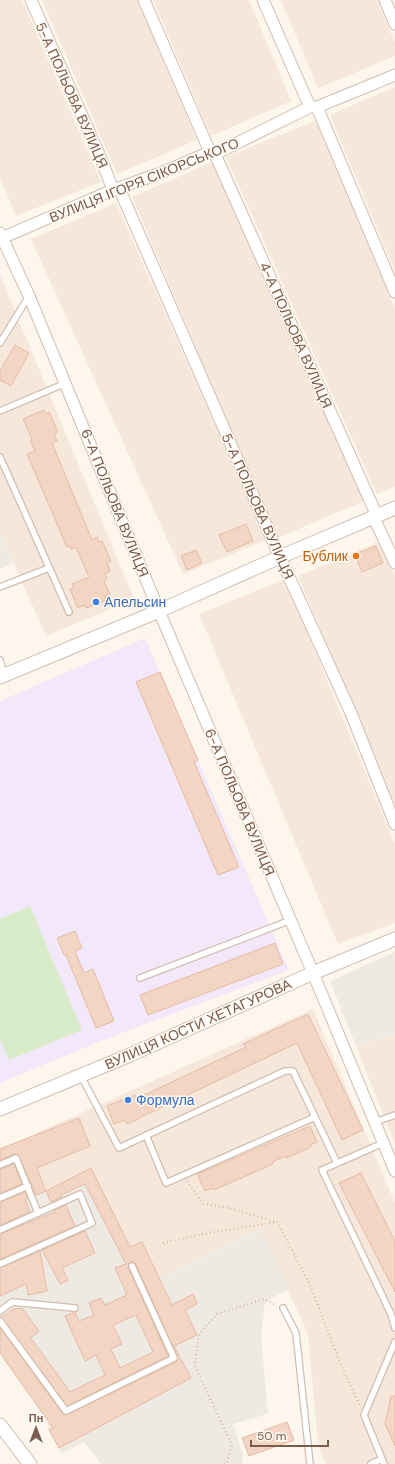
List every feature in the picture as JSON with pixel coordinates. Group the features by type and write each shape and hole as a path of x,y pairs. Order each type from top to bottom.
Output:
{"street":[{"name":"5-А ПОЛЬОВА ВУЛИЦЯ","path":"30,0 351,713 395,824"},
{"name":"4-А ПОЛЬОВА ВУЛИЦЯ","path":"144,0 395,563"},
{"path":"264,0 314,107 395,292"},
{"path":"385,0 395,24"},
{"name":"ВУЛИЦЯ ІГОРЯ СІКОРСЬКОГО","path":"1,235 116,189 212,153 314,107 395,74"},
{"name":"6-А ПОЛЬОВА ВУЛИЦЯ","path":"1,235 66,383 159,611 313,973 395,1171"},
{"path":"2,676 159,611 395,508"},
{"name":"ВУЛИЦЯ КОСТИ ХЕТАГУРОВА","path":"0,1110 81,1076 313,973 395,939"},
{"path":"0,1425 30,1464"}],"lane":[{"path":"0,343 29,296"},
{"path":"0,411 66,383"},
{"path":"0,457 68,612"},
{"path":"0,586 49,568"},
{"path":"0,660 2,676"},
{"path":"140,978 290,920"},
{"path":"81,1076 119,1148 285,1070 293,1071 337,1163"},
{"path":"375,1122 395,1116"},
{"path":"146,1135 166,1183 315,1117"},
{"path":"383,1143 322,1170 391,1314 395,1328"},
{"path":"0,1165 16,1158 38,1213"},
{"path":"0,1198 28,1186"},
{"path":"0,1230 80,1194 92,1223 0,1264"},
{"path":"0,1321 66,1411 174,1358 132,1266"},
{"path":"0,1311 12,1302 75,1308"},
{"path":"283,1308 296,1333 310,1464"},
{"path":"371,1464 383,1461 364,1414 395,1342"}],"path":[{"path":"183,1175 203,1204 225,1207 277,1222 310,1285 341,1365 364,1414"},
{"path":"163,1243 203,1234 277,1222"},
{"path":"224,1464 227,1462 232,1445 195,1366 199,1334 217,1314 264,1299 283,1308"}],"shaded area":[{"path":"0,0 22,0 101,182 16,216 0,177"},
{"path":"42,0 138,0 197,140 117,174"},
{"path":"153,0 249,0 291,101 211,136"},
{"path":"281,0 377,0 395,43 395,56 318,88"},
{"path":"395,87 395,271 330,115"},
{"path":"317,120 395,309 395,487 377,494 226,157"},
{"path":"212,162 364,501 277,538 132,197"},
{"path":"116,203 266,540 183,574 31,239"},
{"path":"0,275 134,599 46,636 0,532"},
{"path":"0,532 13,563 0,569"},
{"path":"381,541 395,576 395,806 298,576"},
{"path":"285,579 395,844 395,923 338,944 199,614"},
{"path":"145,638 289,970 98,1042 0,1083 0,701"},
{"path":"395,952 395,1035 356,1046 330,981"},
{"path":"313,1009 395,1203 395,1464 325,1464 318,1444 308,1335 261,1229 159,1280 130,1247 91,1168 46,1191 26,1138"},
{"path":"395,1035 395,1144 356,1046"},
{"path":"26,1138 46,1191 91,1168 130,1247 159,1280 261,1229 289,1289 265,1302 261,1336 268,1414 233,1424 243,1455 242,1464 101,1464 84,1442 62,1453 49,1430 46,1418 0,1353 0,1149"}],"green space":[{"path":"30,906 82,1030 9,1060 0,1039 0,919"}],"building":[{"path":"15,345 29,353 11,386 0,380 0,371"},
{"path":"44,410 46,414 49,412 58,432 54,434 57,441 52,443 92,540 97,537 99,542 102,541 111,561 107,563 110,571 105,573 107,579 104,581 110,594 105,596 107,600 86,608 85,605 78,608 70,589 74,588 72,584 89,577 76,547 71,549 70,546 67,547 27,454 35,451 30,440 32,439 23,419"},
{"path":"246,524 253,541 227,552 219,535"},
{"path":"376,546 383,563 362,572 355,554"},
{"path":"196,550 202,563 187,570 181,556"},
{"path":"160,672 198,760 194,762 239,867 218,875 136,682"},
{"path":"75,931 82,948 75,951 84,973 93,969 114,1021 96,1028 66,955 64,955 57,938"},
{"path":"275,943 283,964 148,1015 140,995"},
{"path":"308,1014 363,1130 342,1140 297,1043 139,1119 127,1124 125,1120 114,1124 107,1106 135,1095 136,1099 246,1047 243,1044"},
{"path":"79,1118 90,1146 37,1168 46,1191 36,1195 18,1154 14,1154 0,1160 0,1149"},
{"path":"310,1126 317,1142 310,1145 311,1147 287,1158 286,1156 272,1162 273,1164 214,1190 213,1188 205,1191 197,1174"},
{"path":"14,1164 22,1184 0,1193 0,1169"},
{"path":"91,1168 130,1247 142,1242 172,1305 193,1294 197,1304 185,1310 197,1335 174,1346 191,1378 59,1448 49,1430 53,1428 0,1353 0,1328 63,1414 66,1415 176,1362 178,1359 136,1264 133,1262 129,1263 128,1268 168,1356 67,1406 1,1317 14,1309 22,1308 39,1331 31,1338 70,1392 105,1375 96,1355 85,1361 65,1316 75,1312 79,1321 94,1315 89,1303 101,1298 105,1305 127,1295 115,1268 126,1264 85,1184 61,1195 62,1197 51,1202 46,1191","holes":["136,1315 153,1352 120,1368 111,1349 122,1344 113,1325"]},
{"path":"361,1173 395,1241 395,1292 339,1183"},
{"path":"25,1192 28,1198 25,1199 30,1212 0,1225 0,1202"},
{"path":"66,1205 75,1226 0,1259 0,1234 55,1212 55,1210"},
{"path":"85,1231 95,1253 62,1268 68,1280 60,1284 42,1250"},
{"path":"40,1251 47,1291 28,1295 26,1284 0,1296 0,1268"},
{"path":"391,1396 395,1396 395,1446 385,1424"},
{"path":"287,1422 294,1440 249,1456 242,1438"}],"place":[{"name":"Бублик","path":"356,556"},
{"name":"Апельсин","path":"96,602"},
{"name":"Формула","path":"128,1100"}]}
